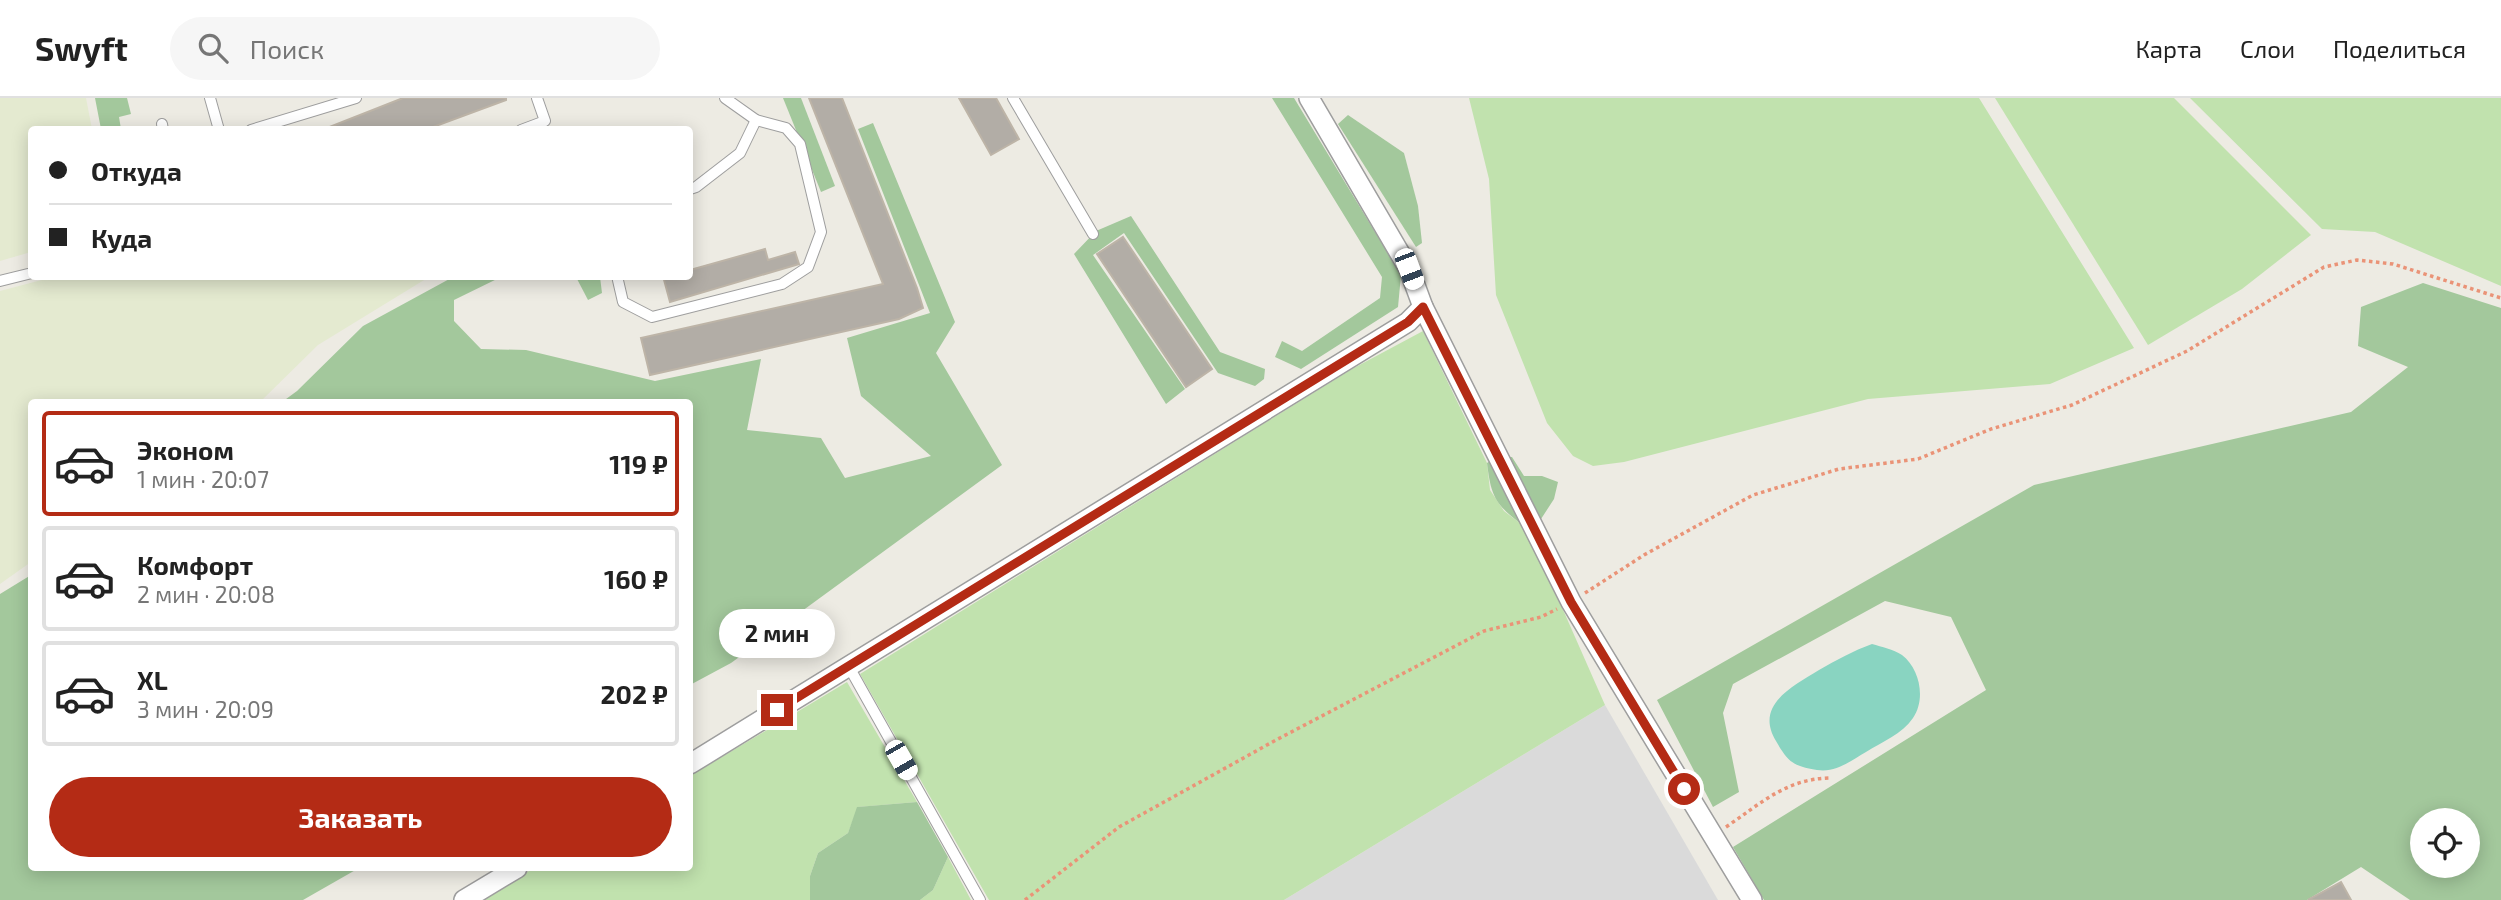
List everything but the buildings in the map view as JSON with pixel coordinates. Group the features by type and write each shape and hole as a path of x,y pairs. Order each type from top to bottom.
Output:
{"street":[{"path":"1309,98 1409,269 1423,307 1571,602 1752,900"},
{"path":"693,762 1408,322 1423,307"},
{"path":"464,900 512,871"}],"lane":[{"path":"210,98 218,126"},
{"path":"264,126 356,98"},
{"path":"537,98 548,125"},
{"path":"619,280 623,302 652,317 782,284 808,267 821,232 800,144 786,128 756,120 725,98"},
{"path":"1013,98 1093,234"},
{"path":"693,188 740,153 756,120"},
{"path":"0,281 28,274"},
{"path":"849,667 980,900"}],"path":[{"path":"1024,900 1119,827 1276,740 1483,631 1541,617 1571,602 1644,555 1753,495 1839,469 1918,459 1991,429 2072,405 2188,351 2324,267 2357,260 2393,264 2501,298"},
{"path":"1713,836 1786,786 1806,780 1829,778"}],"shaded area":[{"path":"1605,705 1718,900 1284,900"}],"green space":[{"path":"0,98 86,98 91,126 28,126 28,253 0,261"},
{"path":"95,98 127,98 131,114 119,117 120,126 100,126"},
{"path":"783,98 801,98 835,186 821,192"},
{"path":"1272,98 1294,98 1401,275 1398,307 1301,369 1275,357 1282,341 1302,351 1380,298 1382,277"},
{"path":"1469,98 1979,98 2134,348 2050,384 1868,399 1624,462 1593,466 1573,456 1547,423 1496,295 1489,179"},
{"path":"1995,98 2174,98 2311,235 2242,289 2148,345"},
{"path":"2190,98 2501,98 2501,286 2375,232 2322,229"},
{"path":"1348,115 1404,153 1418,206 1422,243 1416,247 1338,124"},
{"path":"873,123 955,322 936,353 1002,465 731,663 693,683 693,399 286,399 363,326 447,280 495,280 454,300 454,321 481,349 526,350 655,381 761,359 747,430 821,438 845,478 931,456 861,396 847,338 930,313 858,129"},
{"path":"1131,216 1220,352 1265,369 1264,379 1255,386 1218,373 1124,233 1093,255 1185,389 1166,404 1074,254 1096,231"},
{"path":"42,280 424,280 318,345 263,399 28,399 28,564 0,584 0,291"},
{"path":"578,280 600,280 602,293 588,300"},
{"path":"2423,283 2501,308 2501,900 2410,900 2361,867 2307,900 1764,900 1733,847 1986,690 1951,617 1885,601 1733,684 1723,713 1739,792 1713,807 1657,700 2034,485 2351,412 2408,367 2358,346 2361,307"},
{"path":"1423,331 1487,463 1490,490 1504,511 1521,524 1605,705 1284,900 989,900 860,674 1352,369"},
{"path":"1496,457 1512,457 1524,476 1542,476 1558,482 1554,499 1541,519 1521,524 1500,505 1490,484 1487,463"},
{"path":"28,577 28,871 354,871 303,900 0,900 0,594"},
{"path":"1872,644 1899,653 1913,668 1920,693 1913,718 1891,737 1837,768 1817,770 1792,762 1780,748 1770,728 1773,707 1798,683 1838,659"},
{"path":"847,682 917,802 858,807 848,833 818,853 810,876 810,900 480,900 529,871 693,871 693,774"},
{"path":"917,802 948,857 933,890 920,900 810,900 810,876 818,853 848,833 857,807"},
{"path":"948,857 971,900 920,900 933,890"}],"route":[{"path":"777,710 1408,322 1423,307 1571,602 1684,789"}]}
